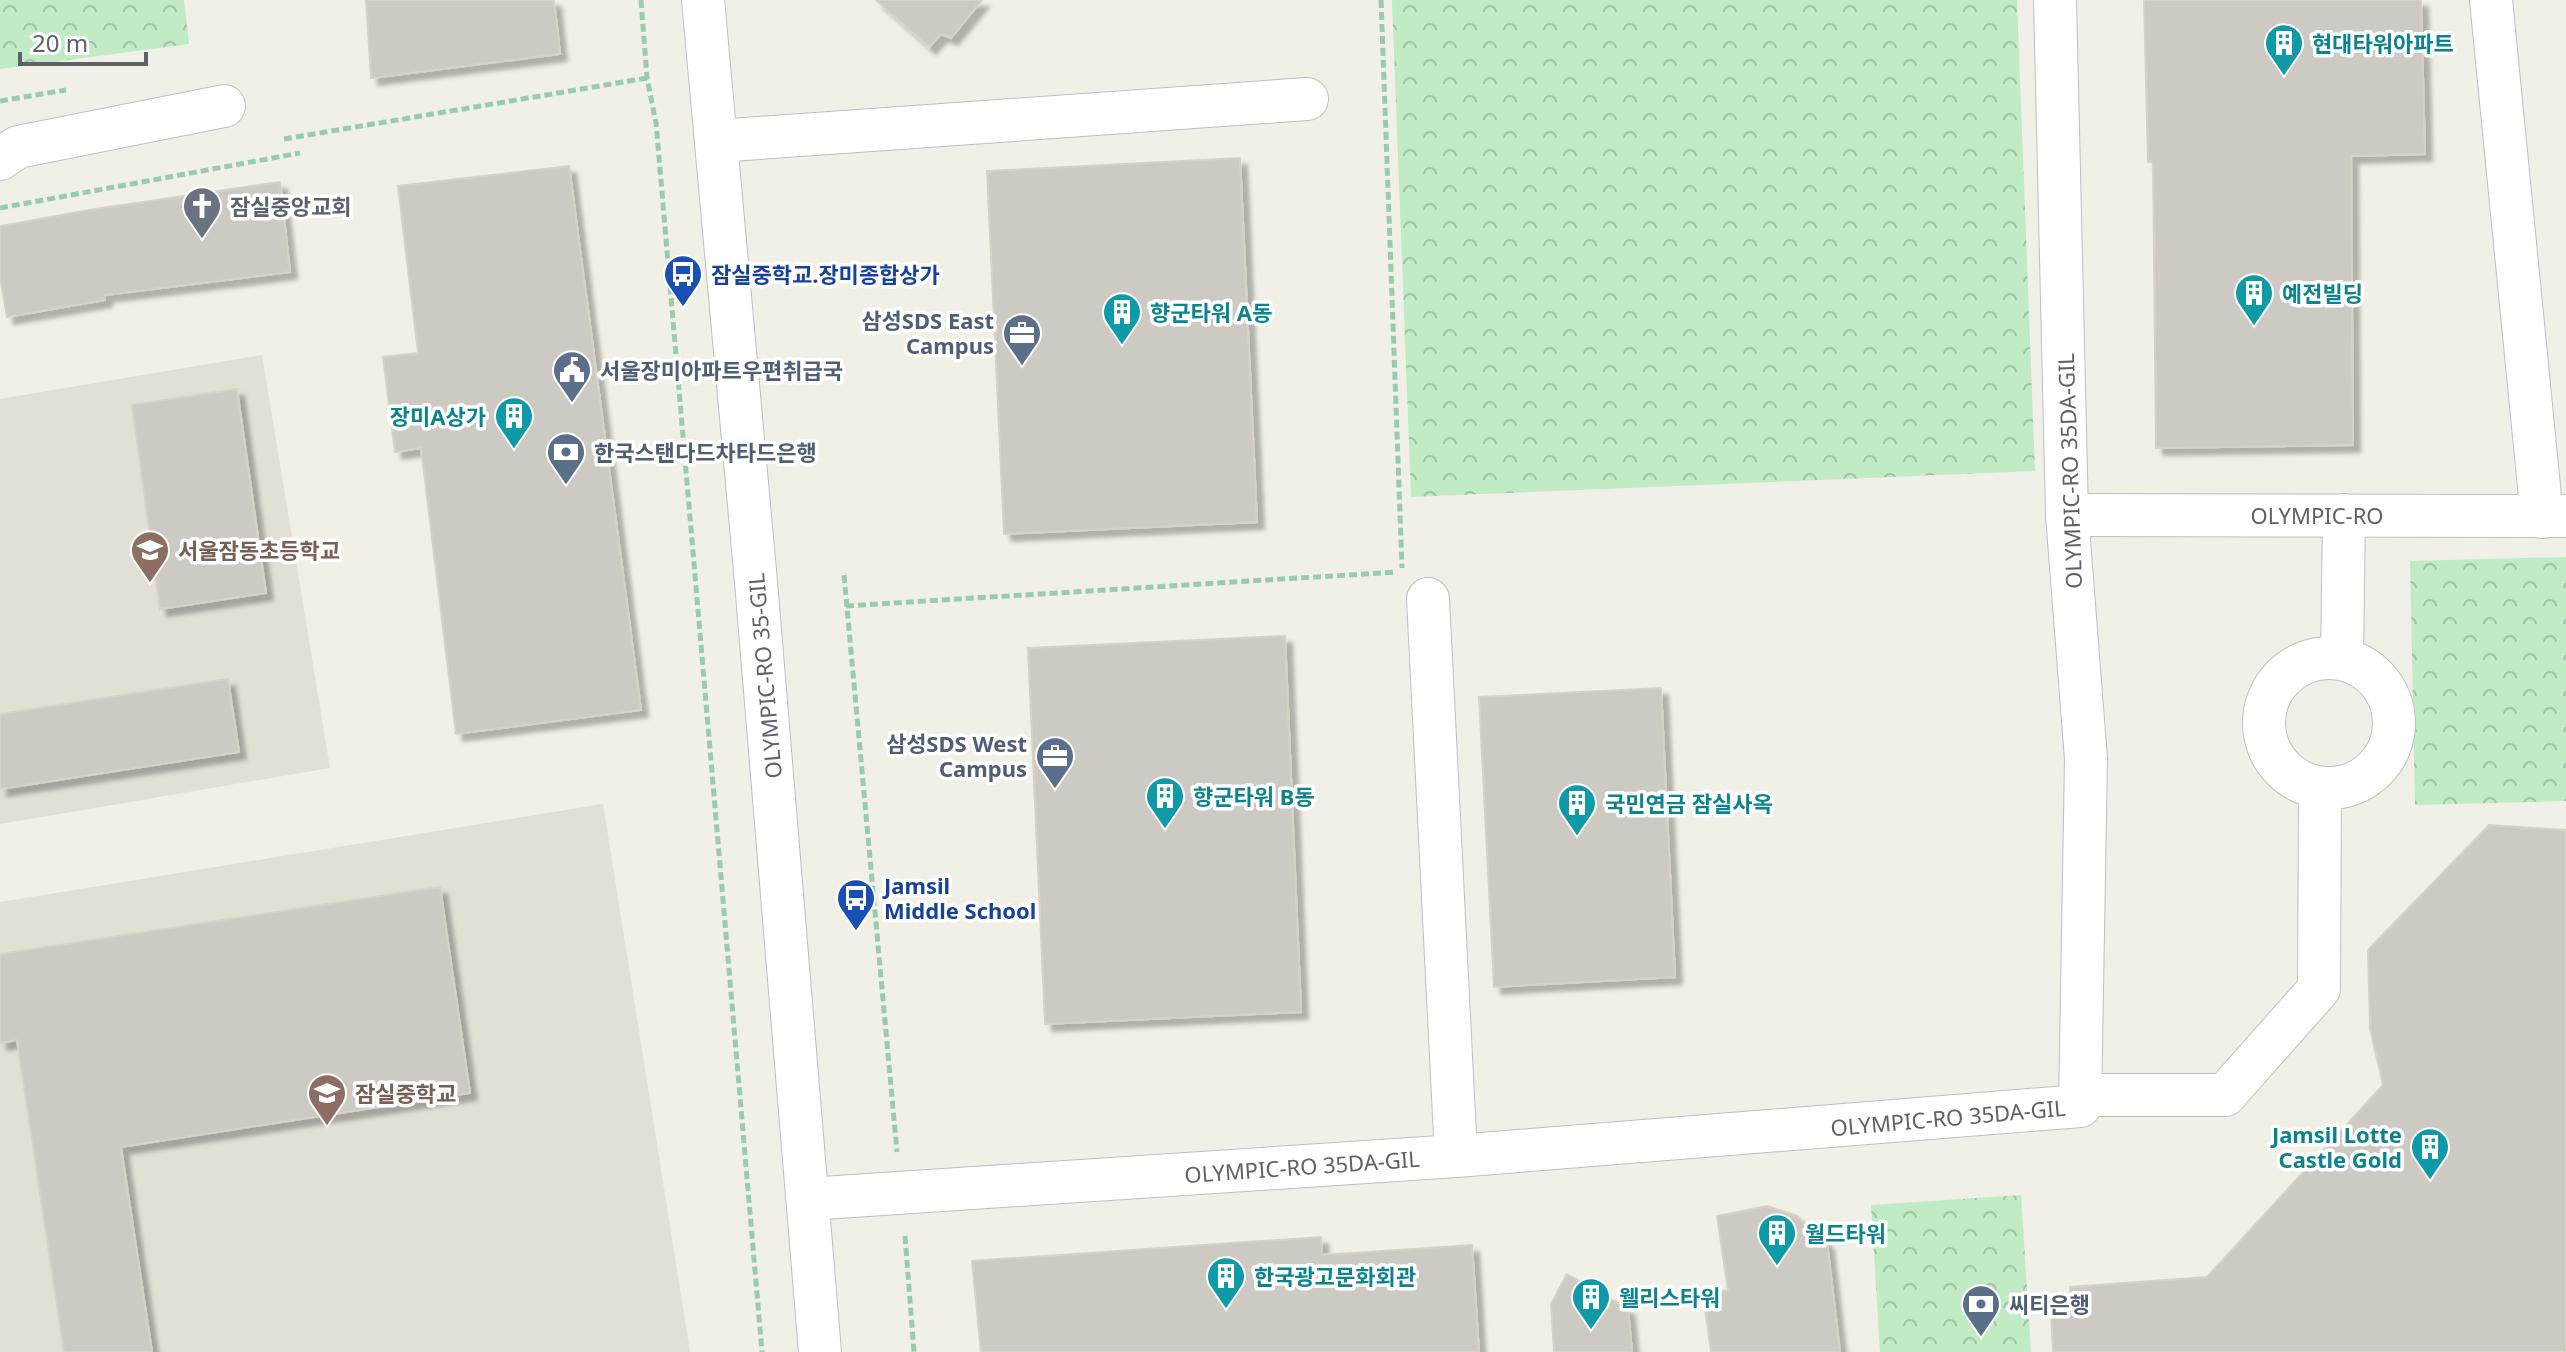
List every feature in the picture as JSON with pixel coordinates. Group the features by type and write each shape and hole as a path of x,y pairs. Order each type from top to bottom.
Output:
{"street":[{"name":"OLYMPIC-RO 35-GIL","path":"703,0 820,1352"},
{"name":"OLYMPIC-RO 35DA-GIL","path":"808,1199 902,1211 1456,1156 2080,1106 2086,759 2067,515 2055,0"},
{"path":"2491,0 2554,516"},
{"path":"717,141 1307,99"},
{"path":"0,159 18,147 224,106"},
{"name":"OLYMPIC-RO","path":"2067,515 2554,516"},
{"path":"2342,659 2344,515"},
{"path":"1428,599 1456,1156"},
{"path":"2321,658 2342,659 2362,666 2379,681 2390,700 2395,722 2391,744 2380,764 2364,779 2343,787 2320,788 2300,782 2283,770 2270,753 2264,733 2264,713 2277,684 2301,664 2321,658"},
{"path":"2080,1095 2225,1095 2319,989 2320,788"}],"path":[{"path":"641,0 647,78 656,123 762,1352"},
{"path":"846,606 1402,572 1381,0"},
{"path":"284,139 647,78"},
{"path":"0,208 300,153"},
{"path":"844,575 914,1352"}],"shaded area":[{"name":"서울잠동초등학교","path":"262,355 330,768 0,824 0,399"},
{"name":"잠실중학교","path":"603,804 690,1352 0,1352 0,902"}],"green space":[{"path":"0,0 184,0 189,44 0,69"},
{"path":"1392,0 2017,0 2035,471 1411,497"},
{"path":"2566,557 2566,801 2415,805 2410,561"},
{"path":"2021,1195 2031,1352 1880,1352 1871,1205"}],"building":[{"path":"366,0 554,0 560,54 371,78"},
{"path":"876,0 982,0 951,38 941,34 929,47"},
{"path":"2144,0 2421,0 2425,154 2351,156 2353,445 2156,448 2153,162 2148,162"},
{"name":"향군타워 A동","path":"1240,158 1257,522 1004,534 987,171"},
{"name":"장미A상가","path":"569,166 641,710 456,734 421,448 395,452 383,357 418,353 398,186"},
{"path":"280,182 290,272 105,295 105,300 7,317 0,277 0,226"},
{"path":"237,389 266,593 160,609 132,405"},
{"name":"향군타워 B동","path":"1285,636 1301,1012 1045,1024 1028,648"},
{"path":"228,679 239,752 0,789 0,714"},
{"name":"국민연금 잠실사옥","path":"1661,688 1675,977 1494,987 1479,697"},
{"name":"Jamsil Lotte Castle Gold","path":"2489,825 2566,830 2566,1352 2053,1352 2051,1313 2072,1311 2070,1287 2207,1277 2383,1085 2370,1028 2368,950"},
{"path":"440,887 470,1093 121,1147 152,1352 64,1352 17,1040 0,1043 0,954"},
{"name":"월드타워","path":"1767,1206 1797,1216 1827,1243 1840,1352 1711,1352 1703,1294 1728,1290 1717,1216"},
{"name":"한국광고문화회관","path":"1321,1237 1322,1255 1472,1245 1479,1352 981,1352 972,1261"},
{"name":"웰리스타워","path":"1567,1274 1628,1309 1632,1352 1554,1352 1551,1304"}],"place":[{"name":"현대타워아파트","path":"2284,77"},
{"name":"잠실중앙교회","path":"202,240"},
{"name":"잠실중학교.장미종합상가","path":"683,308"},
{"name":"예전빌딩","path":"2254,327"},
{"name":"향군타워 A동","path":"1122,346"},
{"name":"삼성SDS East Campus","path":"1022,367"},
{"name":"서울장미아파트우편취급국","path":"572,404"},
{"name":"장미A상가","path":"514,450"},
{"name":"한국스탠다드차타드은행","path":"566,486"},
{"name":"서울잠동초등학교","path":"150,584"},
{"name":"삼성SDS West Campus","path":"1055,790"},
{"name":"향군타워 B동","path":"1165,830"},
{"name":"국민연금 잠실사옥","path":"1577,837"},
{"name":"Jamsil Middle School","path":"856,932"},
{"name":"잠실중학교","path":"327,1127"},
{"name":"Jamsil Lotte Castle Gold","path":"2430,1181"},
{"name":"월드타워","path":"1777,1267"},
{"name":"한국광고문화회관","path":"1226,1310"},
{"name":"웰리스타워","path":"1591,1331"},
{"name":"씨티은행","path":"1981,1338"}]}
